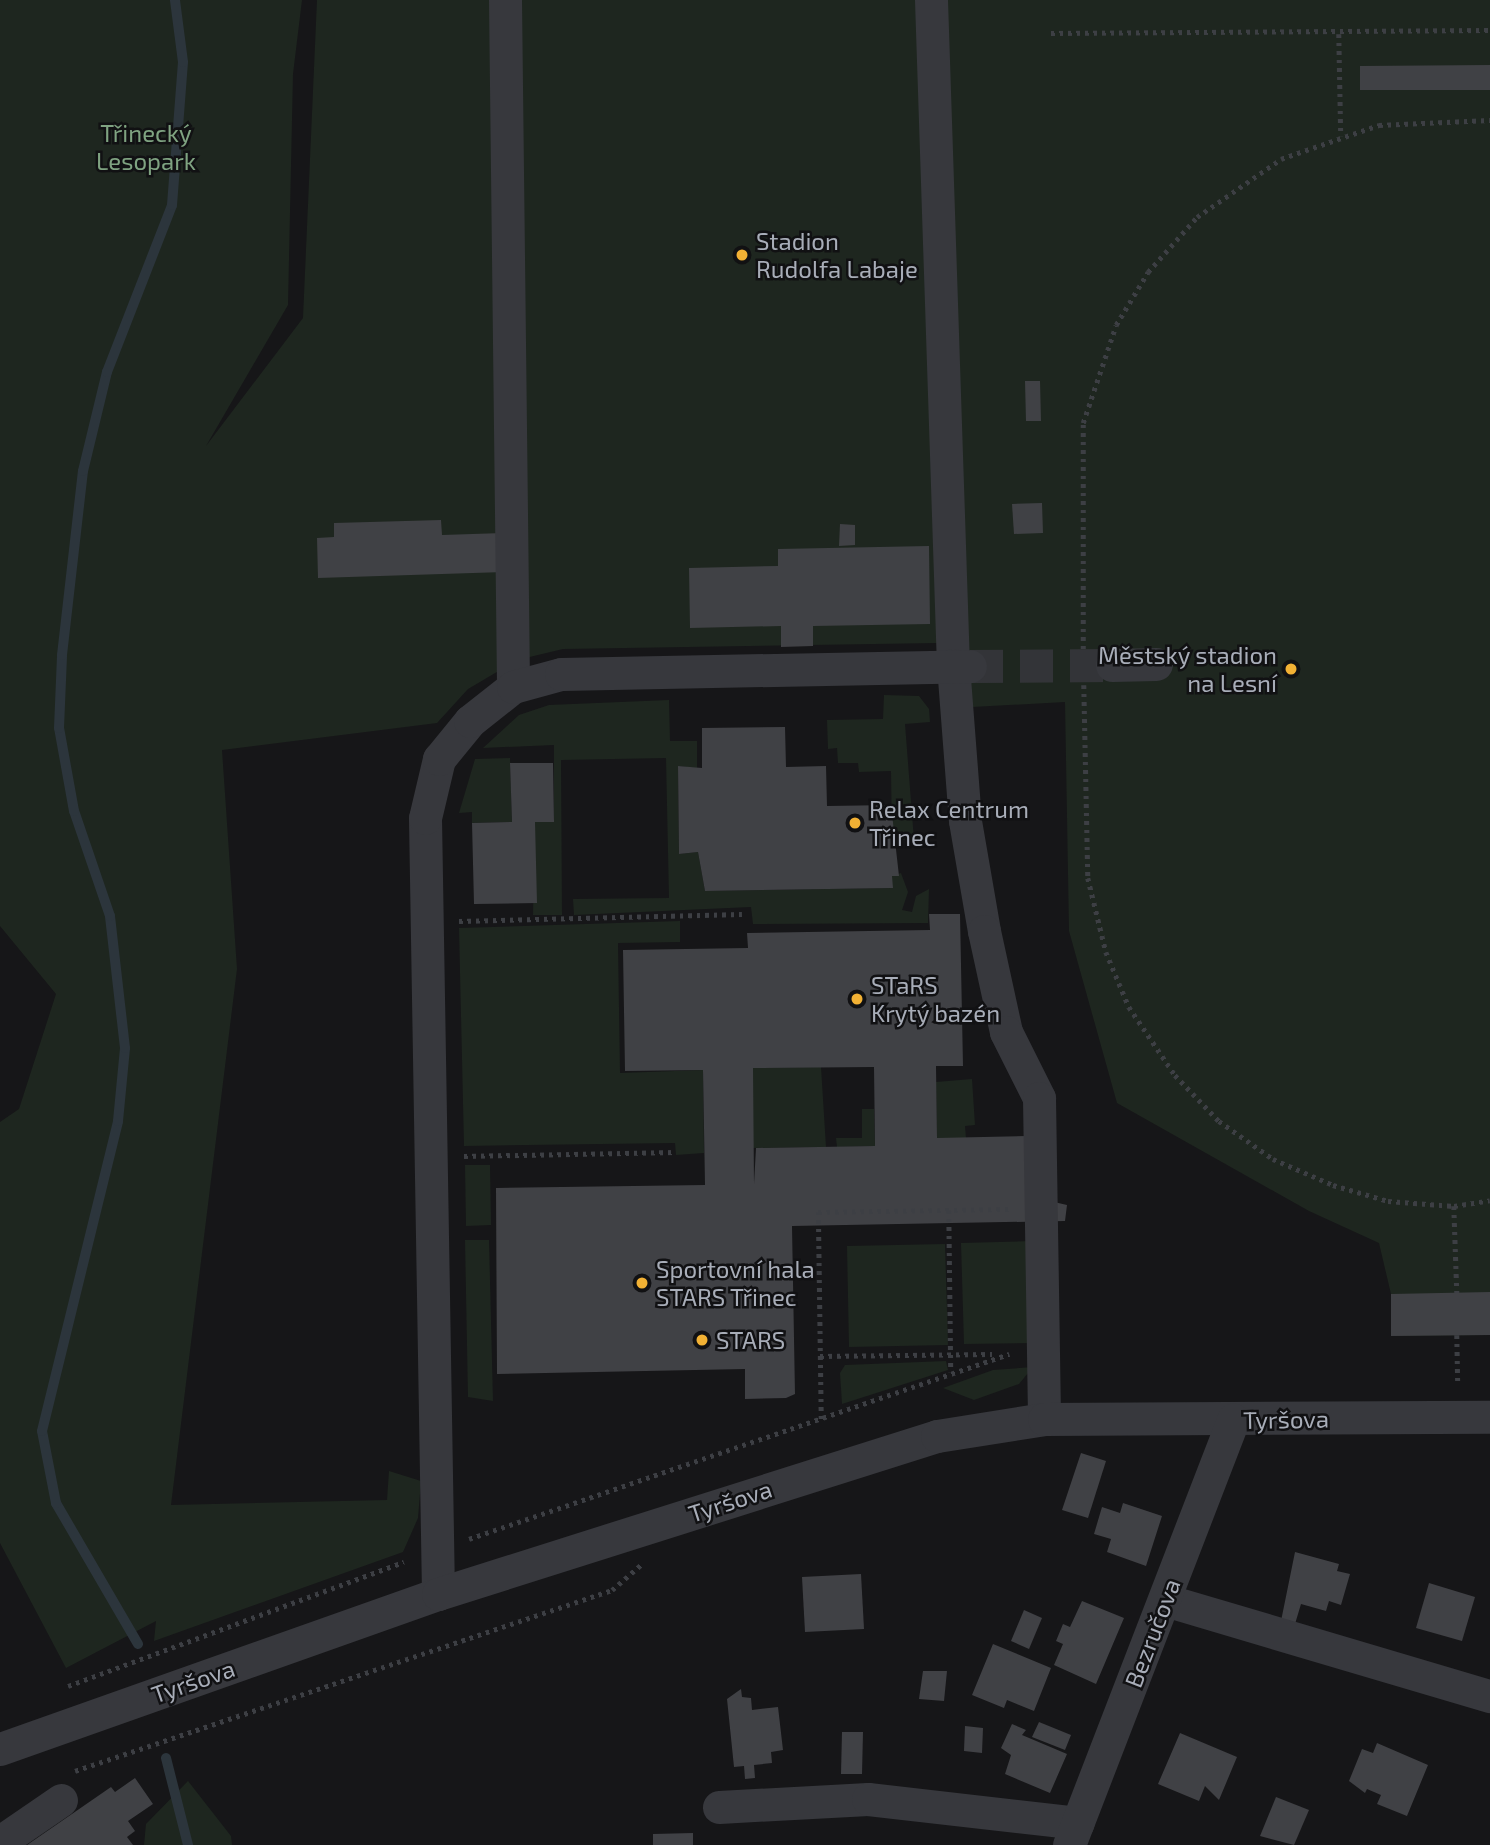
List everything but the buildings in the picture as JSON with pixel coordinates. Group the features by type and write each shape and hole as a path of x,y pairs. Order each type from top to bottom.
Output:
{"street":[{"path":"505,0 513,687"},
{"path":"931,0 961,665 965,821 984,931 1006,1032 1038,1098 1044,1419"},
{"path":"1093,664 1156,664"},
{"path":"438,1594 425,818 439,759 470,721 513,687 561,674 961,665"},
{"name":"Tyršova","path":"0,1749 438,1594 937,1436 1044,1419 1474,1417"},
{"name":"Bezručova","path":"1074,1834 1233,1420"},
{"path":"1165,1600 1490,1696"},
{"path":"0,1842 66,1786"},
{"path":"719,1807 868,1799 1074,1834"}],"path":[{"path":"1051,33 1318,28 1339,34 1490,30"},
{"path":"1339,34 1341,136"},
{"path":"1490,120 1434,118 1341,136 1281,159 1197,217 1148,272 1116,325 1095,375 1083,423 1093,664 1088,878 1106,952 1129,1007 1175,1075 1219,1121 1273,1159 1388,1201 1454,1206 1490,1200"},
{"path":"427,917 461,922 742,914"},
{"path":"430,1157 676,1152"},
{"path":"1454,1206 1457,1293"},
{"path":"821,1419 818,1212 1040,1208"},
{"path":"948,1210 951,1372"},
{"path":"1457,1335 1474,1417"},
{"path":"59,1690 438,1550 821,1419 997,1354"},
{"path":"820,1356 1020,1354"},
{"path":"66,1786 612,1590 636,1574 668,1521"}],"green space":[{"name":"Třinecký Lesopark","path":"0,0 302,0 293,74 288,305 206,446 303,318 317,0 1490,0 1490,1335 1391,1336 1391,1294 1379,1243 1309,1211 1117,1103 1069,931 1065,702 972,707 938,643 563,649 517,660 468,689 437,723 222,750 237,969 171,1505 387,1500 389,1471 421,1481 418,1518 403,1552 154,1641 156,1621 66,1668 0,1543 0,1122 19,1109 56,994 0,926"},
{"path":"884,695 919,696 929,709 930,722 905,724 914,840 892,840 891,771 859,772 858,763 838,763 837,748 828,749 827,720 883,719"},
{"path":"669,700 670,741 697,741 697,768 678,766 679,854 698,852 705,891 892,888 892,876 901,873 908,892 902,910 912,912 916,896 929,889 928,923 753,924 751,907 574,915 573,899 669,898 666,758 561,760 562,915 533,915 535,822 554,821 554,745 483,748 519,715 549,705"},
{"path":"510,758 512,822 472,823 472,812 459,813 475,759"},
{"path":"680,921 680,942 618,943 620,1073 703,1070 704,1153 676,1155 675,1143 464,1146 459,928"},
{"path":"821,1067 826,1147 753,1148 753,1068"},
{"path":"972,1079 975,1125 965,1126 966,1138 937,1138 936,1082"},
{"path":"862,1109 874,1109 875,1146 837,1147 836,1138 862,1138"},
{"path":"465,1165 490,1165 491,1225 466,1226"},
{"path":"465,1240 489,1240 493,1401 468,1397"},
{"path":"1032,1241 1034,1343 964,1344 961,1243"},
{"path":"945,1244 948,1345 849,1347 847,1246"},
{"path":"946,1361 948,1370 842,1404 840,1373 845,1365"},
{"path":"1033,1367 1019,1384 974,1400 943,1388 993,1370"},
{"path":"188,1781 231,1836 232,1845 144,1845 146,1824"}],"waterway":[{"path":"138,1644 56,1503 42,1431 118,1121 125,1048 110,916 74,811 59,728 62,655 83,471 107,372 172,205 183,62 175,0"},
{"path":"166,1758 188,1845"}],"tunnel":[{"path":"970,666 1112,665"}],"place":[{"name":"Stadion Rudolfa Labaje","path":"742,255"},
{"name":"Městský stadion na Lesní","path":"1291,669"},
{"name":"Relax Centrum Třinec","path":"855,823"},
{"name":"STaRS Krytý bazén","path":"857,999"},
{"name":"Sportovní hala STARS Třinec","path":"642,1283"},
{"name":"STARS","path":"702,1340"}]}
